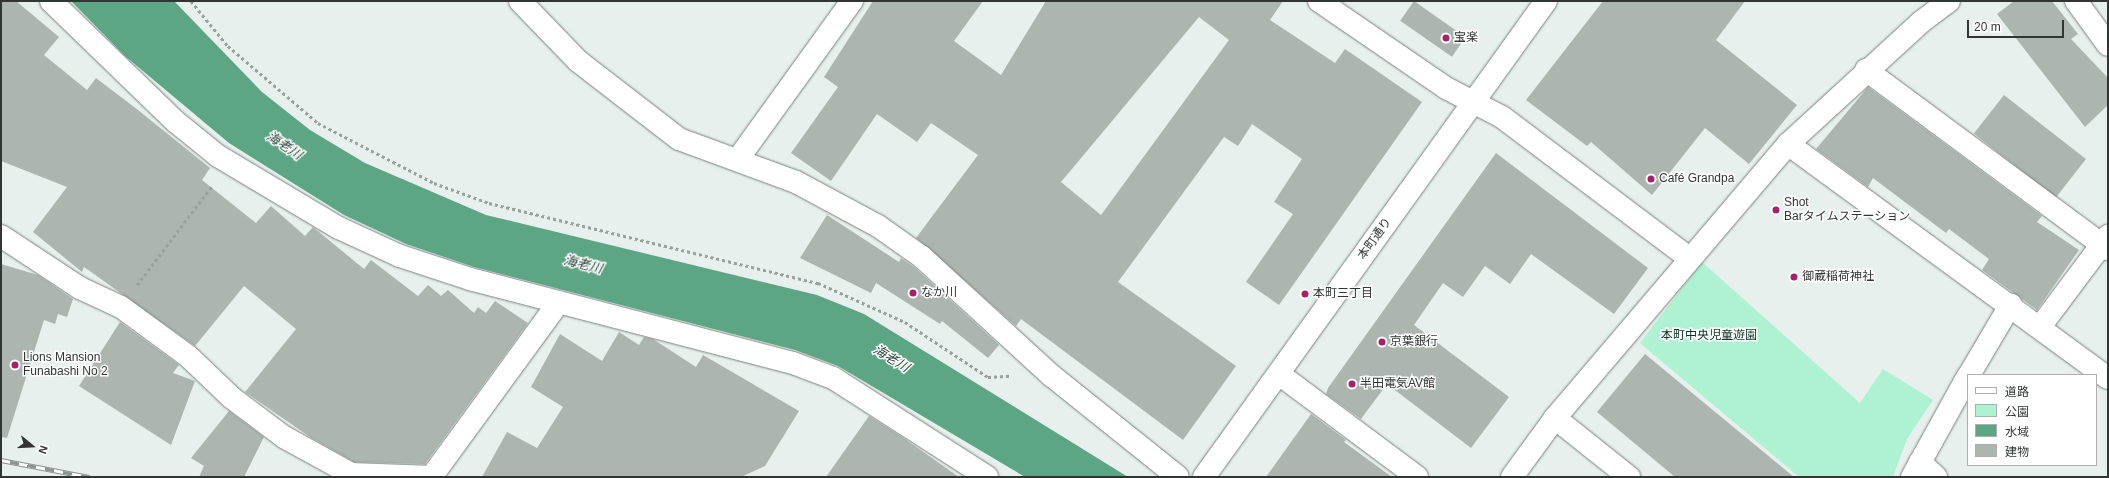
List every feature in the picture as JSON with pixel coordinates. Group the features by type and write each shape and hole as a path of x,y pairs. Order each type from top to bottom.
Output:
{"street":[{"path":"51,1 176,122 230,163 339,228 400,256 559,302 793,363 834,378 987,477"},
{"path":"520,1 578,61 623,99 679,139 738,159 796,182 884,230 922,257 1052,376 1178,477"},
{"path":"738,159 852,1"},
{"path":"1319,1 1446,88 1502,117 1690,258"},
{"name":"本町通り","path":"1204,477 1546,1"},
{"path":"1512,477 1555,418 1788,144 1866,70 1949,1"},
{"path":"2076,1 2108,45"},
{"path":"1866,70 2106,243 2040,327"},
{"path":"1788,144 2011,304 2108,378"},
{"path":"1,236 80,288 121,307 189,357 232,398 297,445 352,474 433,476 559,302"},
{"path":"1969,374 2011,304"},
{"path":"1279,374 1417,477"},
{"path":"1936,477 1916,469 1967,378"},
{"path":"1555,418 1630,477"}],"path":[{"path":"191,1 228,46 318,123 434,183 489,203 818,283 905,322 988,377 1052,376"},
{"path":"121,307 230,163"}],"green space":[{"name":"本町中央児童遊園","path":"1702,262 1860,403 1883,369 1933,400 1907,439 1893,477 1799,477 1640,343"}],"water":[{"name":"海老川","path":"71,1 174,1 262,92 310,130 365,163 486,215 817,295 864,314 1128,477 1025,477 838,366 795,350 474,267 406,244 344,215 229,143 125,56"}],"building":[{"path":"1,1 16,1 59,37 44,55 87,90 96,78 138,110 210,168 202,180 256,223 271,206 305,236 313,227 364,269 371,260 418,296 428,285 441,296 448,290 474,313 478,307 486,313 495,301 528,323 425,464 354,462 310,437 245,392 296,329 244,286 195,346 84,267 82,272 33,232 67,187 1,161"},
{"path":"873,1 983,1 954,41 1001,75 1046,1 1283,1 1270,20 1335,63 1345,49 1422,102 1279,305 1246,282 1293,214 1274,202 1302,159 1252,124 1238,146 1224,137 1118,282 1236,366 1183,440 1021,319 1016,326 916,238 978,155 931,123 917,142 877,114 831,181 791,153 838,87 824,77","holes":["1199,17 1229,40 1101,215 1061,182"]},
{"path":"1414,1 1466,37 1452,57 1400,21"},
{"path":"1603,1 1745,1 1716,40 1797,105 1749,164 1705,128 1652,195 1591,142 1587,146 1526,100"},
{"path":"2014,1 2052,1 2078,34 2071,39 2108,78 2108,105 2085,127 1997,14"},
{"path":"1868,87 2042,216 2037,222 2079,250 2037,310 1982,270 1989,259 1949,229 1946,233 1873,178 1868,187 1816,149"},
{"path":"2004,95 2086,159 2056,198 1974,134"},
{"path":"1496,153 1648,268 1614,314 1531,254 1510,284 1485,266 1463,297 1443,283 1414,325 1509,397 1471,448 1387,384 1361,419 1326,394 1328,388"},
{"path":"827,215 899,262 901,258 914,267 999,345 988,358 942,321 940,324 876,283 871,293 800,258"},
{"path":"1,264 38,275 73,299 67,317 58,314 55,324 44,320 7,438 1,437"},
{"path":"120,322 179,365 173,373 195,381 171,445 79,386"},
{"path":"619,332 639,345 644,337 653,339 696,367 703,355 799,411 765,466 741,477 482,477 507,432 537,448 563,407 531,387 560,334 602,361"},
{"path":"1645,354 1794,477 1675,477 1597,412"},
{"path":"229,411 264,437 244,477 199,477 204,466 191,458"},
{"path":"1311,414 1346,440 1344,442 1392,477 1266,477"},
{"path":"869,416 902,437 959,477 826,477"}],"railway":[{"path":"1,460 89,477"}],"place":[{"name":"宝楽","path":"1446,38"},
{"name":"Café Grandpa","path":"1651,179"},
{"name":"Shot Barタイムステーション","path":"1776,210"},
{"name":"御蔵稲荷神社","path":"1794,277"},
{"name":"なか川","path":"913,293"},
{"name":"本町三丁目","path":"1305,294"},
{"name":"京葉銀行","path":"1382,342"},
{"name":"Lions Mansion Funabashi No 2","path":"15,365"},
{"name":"半田電気AV館","path":"1352,384"}]}
